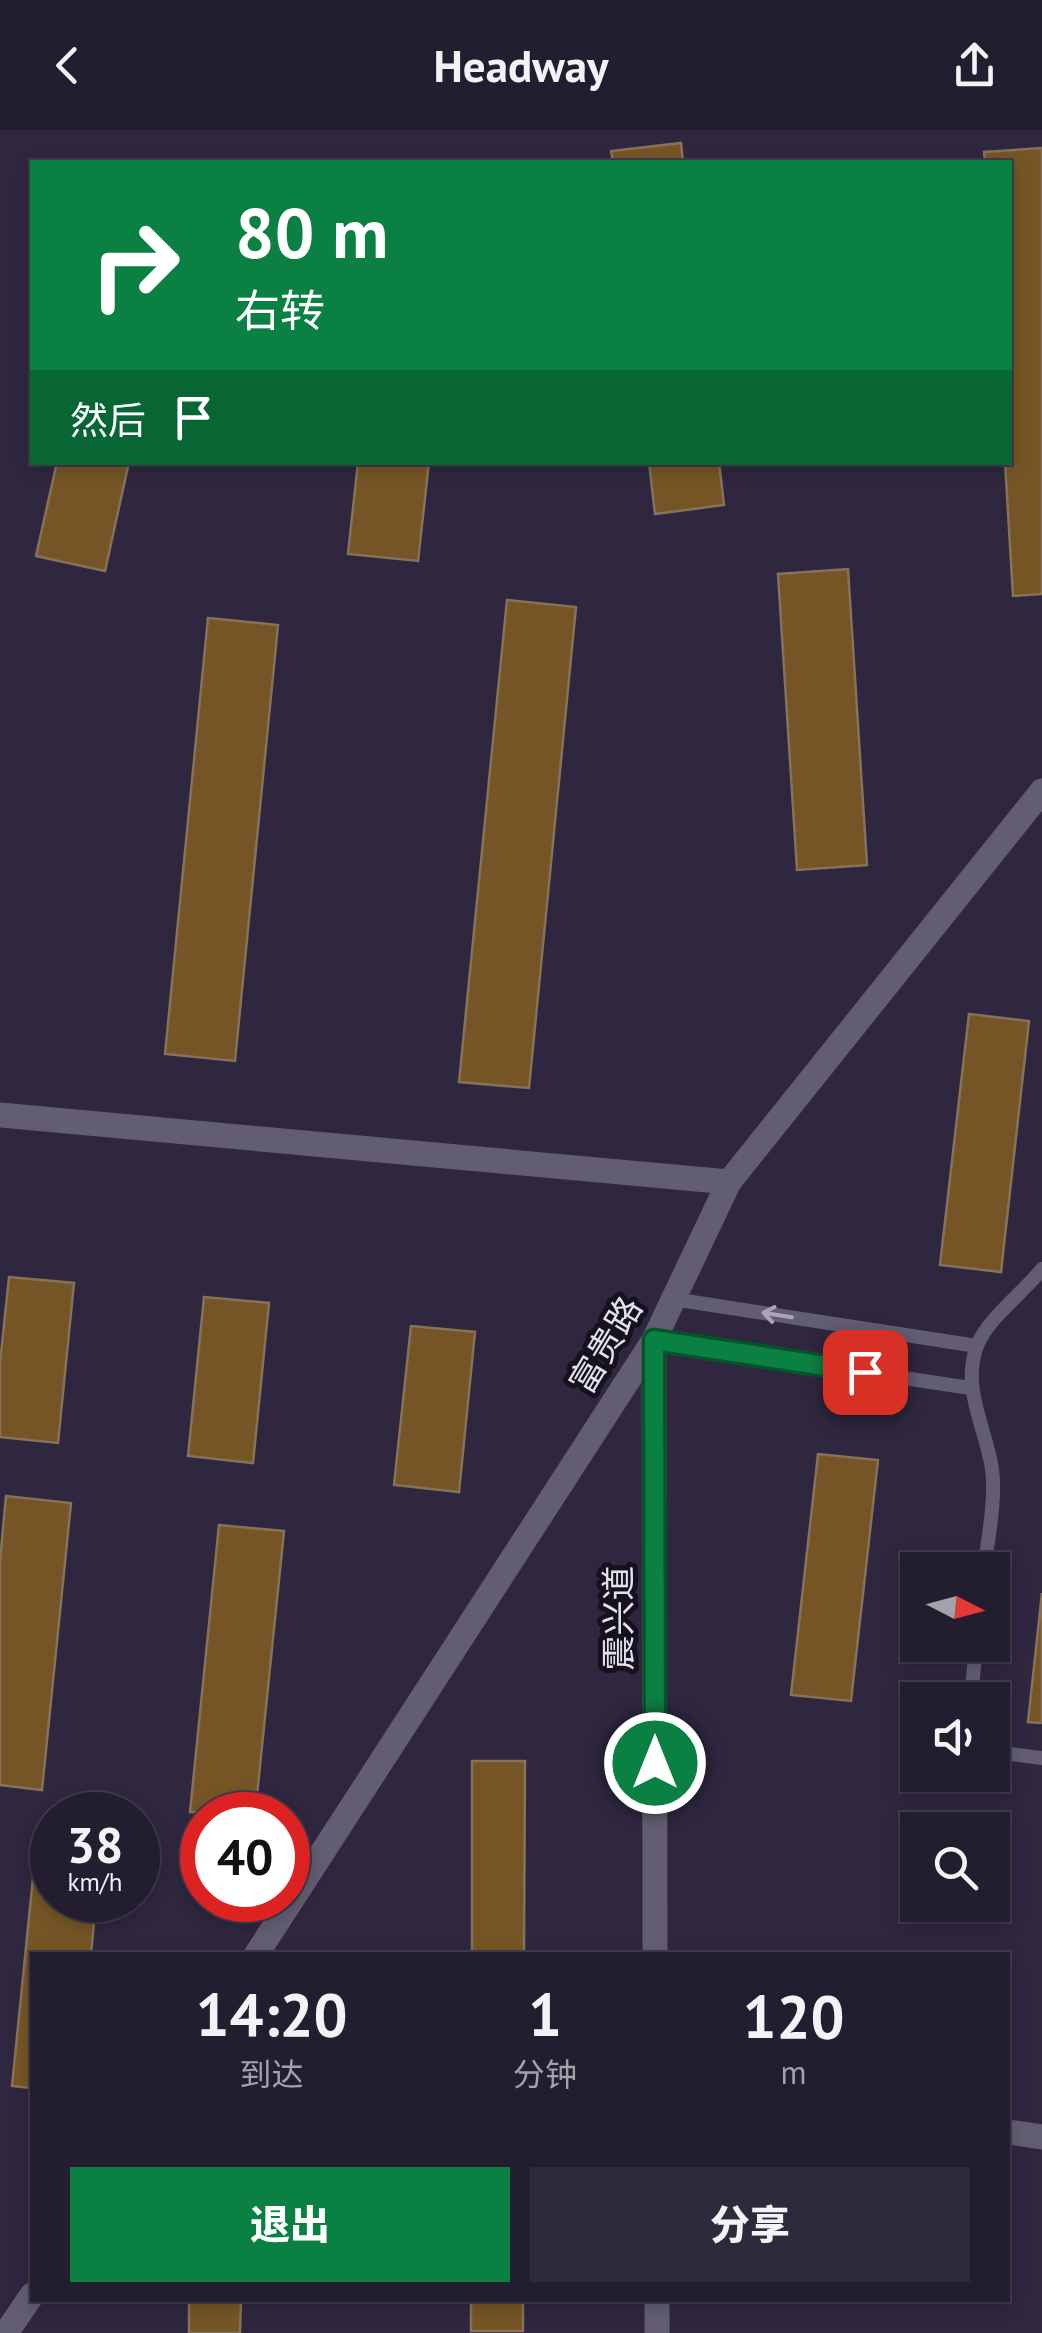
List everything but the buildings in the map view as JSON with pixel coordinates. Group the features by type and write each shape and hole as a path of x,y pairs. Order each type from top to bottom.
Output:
{"street":[{"name":"富贵路","path":"258,1952 654,1340 728,1182 1042,791"},
{"path":"0,1114 728,1182"},
{"name":"震兴道","path":"654,1340 655,1952"},
{"path":"1010,2132 1042,2137"},
{"path":"6,2333 30,2298"},
{"path":"657,2302 657,2333"}],"lane":[{"path":"985,1552 992,1472 970,1388 976,1346 994,1319 1042,1269"},
{"path":"674,1299 976,1346"},
{"path":"654,1340 970,1388"},
{"path":"1010,1754 1042,1758"}],"route":[{"path":"655,1763 654,1340 865,1372"}]}
